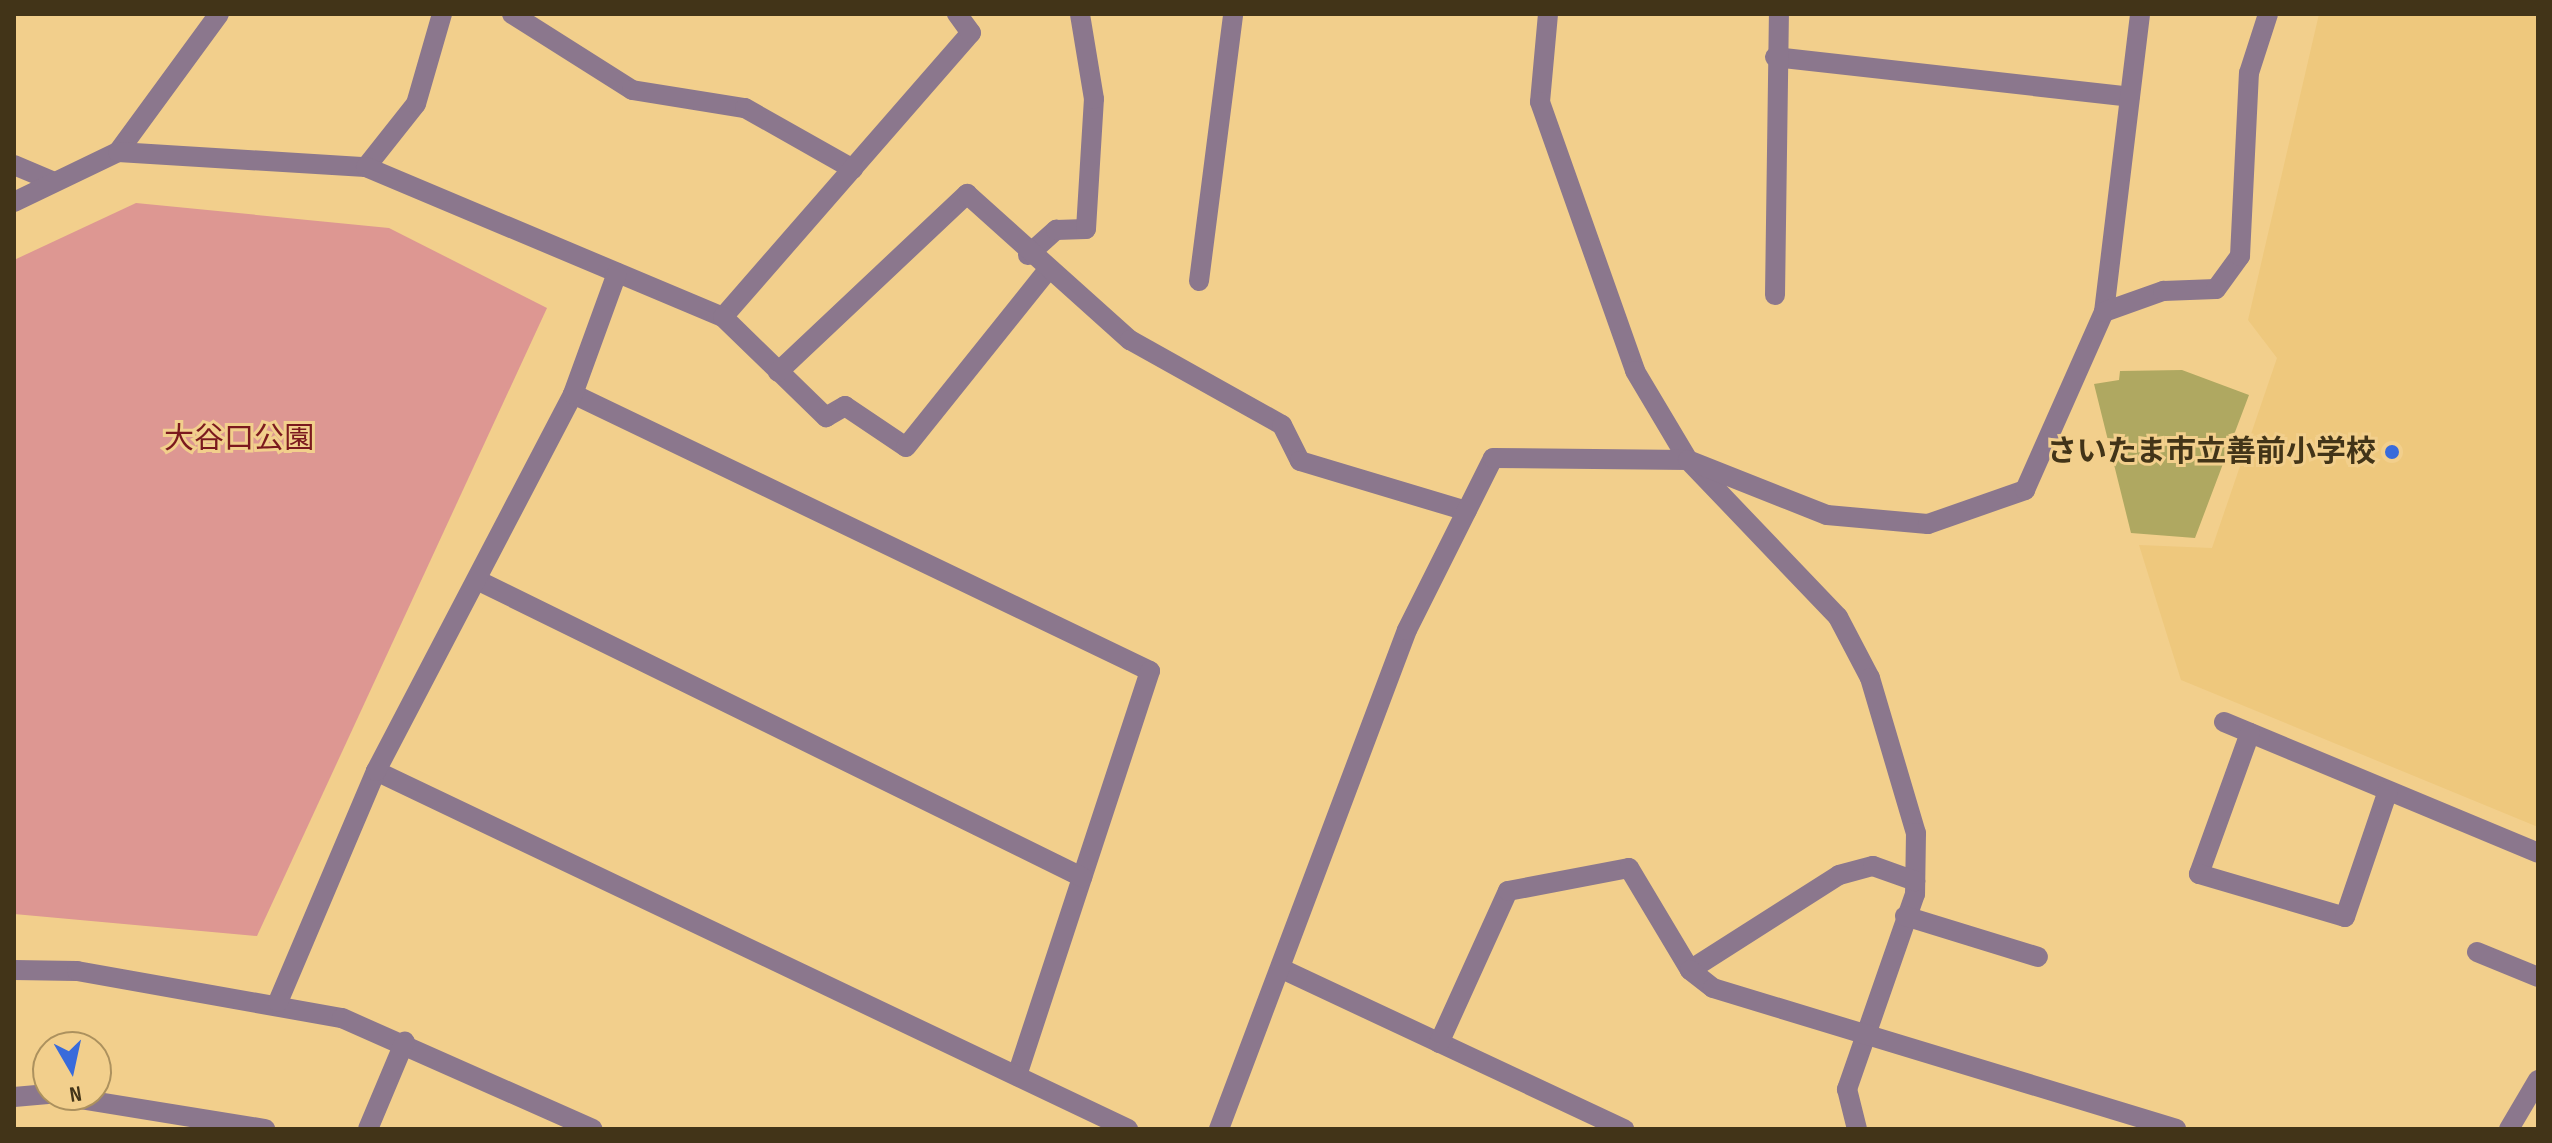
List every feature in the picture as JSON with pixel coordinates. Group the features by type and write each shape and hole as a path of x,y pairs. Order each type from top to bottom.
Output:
{"street":[{"path":"118,152 219,14"},
{"path":"366,167 416,104 442,14"},
{"path":"512,14 632,90 745,108 853,169"},
{"path":"723,317 971,33 957,14"},
{"path":"1028,255 1056,230 1086,229 1094,99 1080,14"},
{"path":"1199,281 1233,14"},
{"path":"1548,14 1540,102 1617,328 1688,460 1838,617 1870,678 1916,833 1915,881 1847,1089 1857,1129"},
{"path":"1775,295 1775,57 1779,14"},
{"path":"1219,1129 1282,969 1407,630 1493,458 1688,460 1827,515 1928,524 2025,490 2104,312 2140,14"},
{"path":"2104,312 2163,291 2216,289 2240,256 2249,73 2268,14"},
{"path":"1775,57 2130,97"},
{"path":"14,202 52,181 118,152 366,167 723,317 826,417 845,406 906,447 1047,271"},
{"path":"14,165 52,181"},
{"path":"778,372 967,194 1028,255 1130,340 1282,425 1300,461 1467,511"},
{"path":"278,1002 376,771 479,581 573,394 617,273"},
{"path":"573,394 1150,671 1017,1076"},
{"path":"479,581 1082,877"},
{"path":"2224,722 2538,853"},
{"path":"2250,733 2199,874 2345,917 2388,791"},
{"path":"376,771 1128,1129"},
{"path":"1690,970 1839,875 1873,866 1915,881"},
{"path":"1439,1043 1508,891 1629,868 1690,970 1713,988 1865,1037 2176,1129"},
{"path":"1905,916 2038,957"},
{"path":"2477,952 2538,977"},
{"path":"1282,969 1624,1129"},
{"path":"14,970 77,971 278,1002 405,1041 593,1129"},
{"path":"368,1129 405,1041"},
{"path":"2509,1129 2538,1080"},
{"path":"112,1104 265,1129"},
{"path":"2521,1108 2538,1122"}],"shaded area":[{"name":"さいたま市立善前小学校","path":"2319,14 2538,14 2538,827 2181,680 2139,545 2212,548 2277,358 2248,320"}],"green space":[{"name":"大谷口公園","path":"136,203 389,228 547,308 257,936 14,914 14,260"}],"building":[{"path":"2182,370 2249,395 2195,538 2131,533 2094,384 2119,380 2120,371"}],"place":[{"name":"さいたま市立善前小学校","path":"2392,452"}]}
